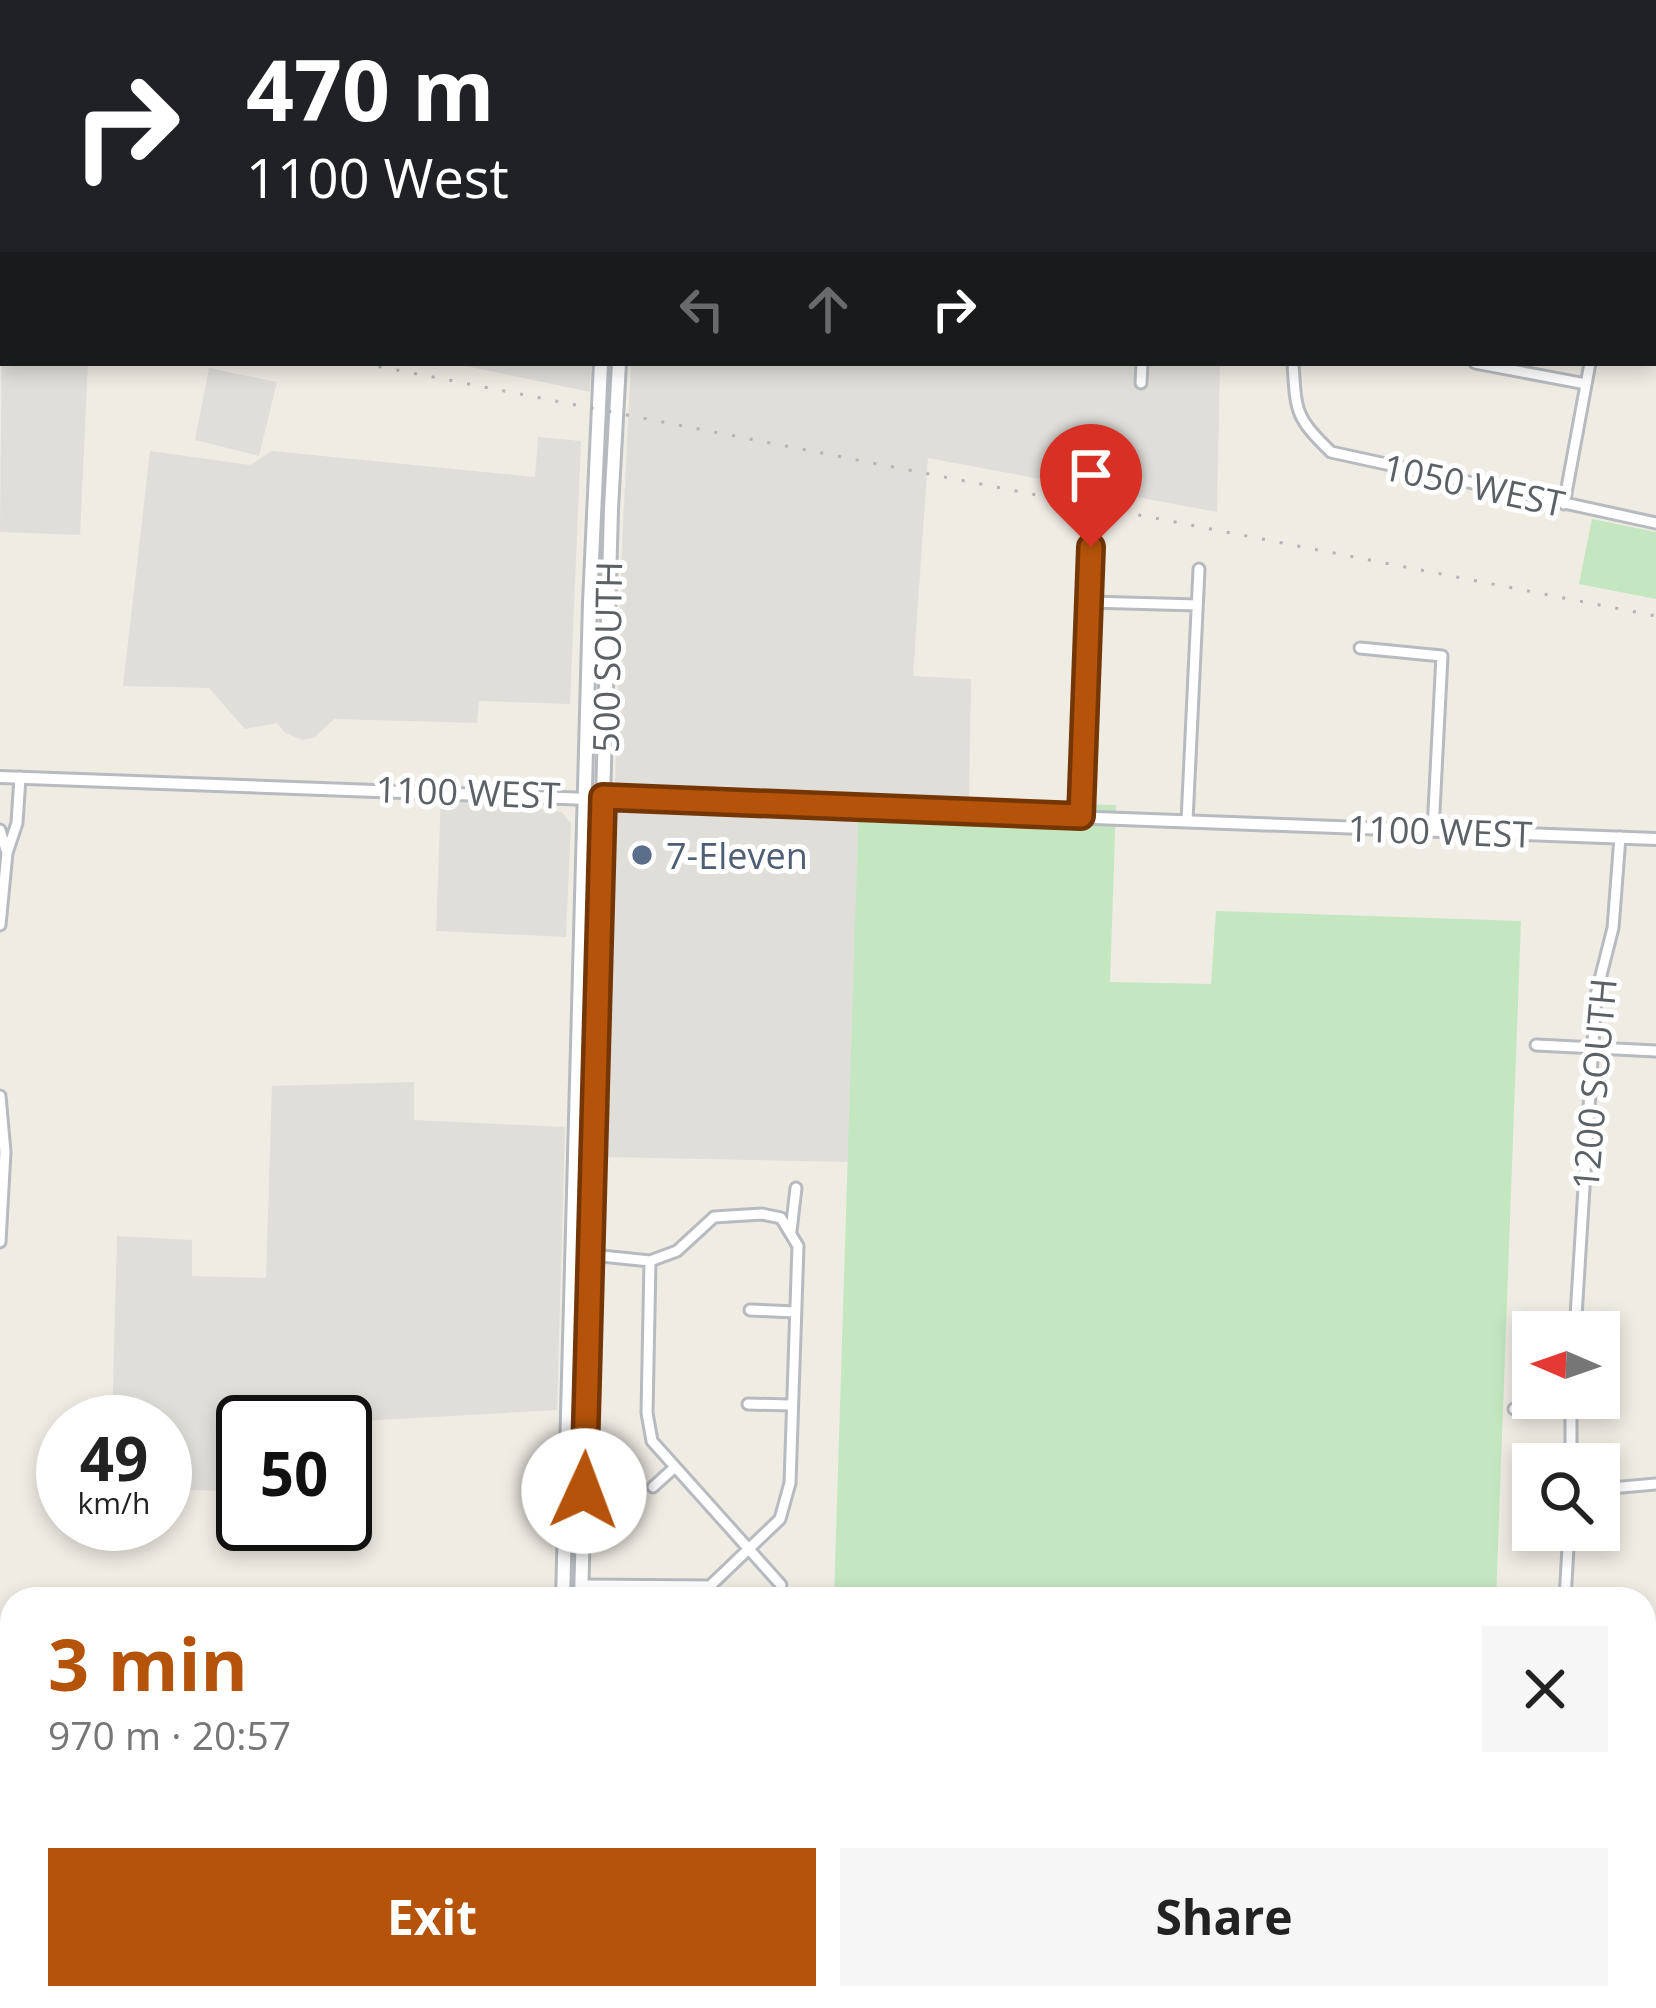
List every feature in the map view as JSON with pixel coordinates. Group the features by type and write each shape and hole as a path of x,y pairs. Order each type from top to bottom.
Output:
{"main road":[{"name":"500 SOUTH","path":"563,1587 601,366"},
{"name":"500 SOUTH","path":"581,1587 619,366"}],"street":[{"path":"1141,383 1142,366"},
{"name":"1050 WEST","path":"1293,366 1296,409 1303,425 1330,452 1656,524"},
{"path":"1491,366 1586,384"},
{"path":"1564,504 1589,366"},
{"path":"1081,816 1091,547"},
{"path":"1187,820 1199,569"},
{"path":"1089,602 1197,604"},
{"path":"1360,648 1442,656 1433,830"},
{"name":"1100 WEST","path":"0,777 1656,839"},
{"path":"0,925 20,777"},
{"path":"0,830 7,853"},
{"name":"1200 SOUTH","path":"1576,1311 1596,995 1613,928 1620,837"},
{"path":"1536,1045 1656,1051"},
{"path":"0,1096 5,1152 0,1242"},
{"path":"791,1231 796,1189"},
{"path":"572,1252 650,1261 677,1251 714,1217 762,1214 781,1218 798,1246 787,1503 780,1519 710,1586 688,1587"},
{"path":"650,1261 652,1442 781,1585"},
{"path":"750,1310 795,1312"},
{"path":"748,1404 790,1406"},
{"path":"653,1487 675,1467"},
{"path":"1620,1487 1656,1484"},
{"path":"1565,1587 1567,1551"}],"shaded area":[{"path":"1,366 88,366 80,535 0,532"},
{"path":"466,366 591,366 590,392"},
{"path":"631,366 1220,366 1217,512 928,458 913,676 971,679 969,803 859,799 849,1162 604,1157"},
{"path":"209,368 277,382 259,456 195,440"},
{"path":"538,437 581,441 570,704 479,701 477,723 334,719 315,737 303,740 285,733 277,723 245,729 209,688 123,686 150,451 250,465 272,451 535,477"},
{"path":"441,795 562,812 571,824 566,937 436,931"},
{"path":"414,1082 414,1120 565,1127 557,1410 372,1420 372,1395 216,1395 216,1491 192,1490 192,1395 113,1395 117,1236 192,1240 192,1276 266,1278 272,1086"}],"green space":[{"path":"1592,519 1656,532 1656,599 1579,584"},
{"path":"859,798 1116,805 1110,982 1211,984 1216,911 1521,921 1496,1587 834,1587"}],"railway":[{"path":"376,366 1656,616"}],"place":[{"name":"7-Eleven","path":"642,855"}],"route":[{"path":"584,1491 603,797 1081,816 1091,547"}]}
